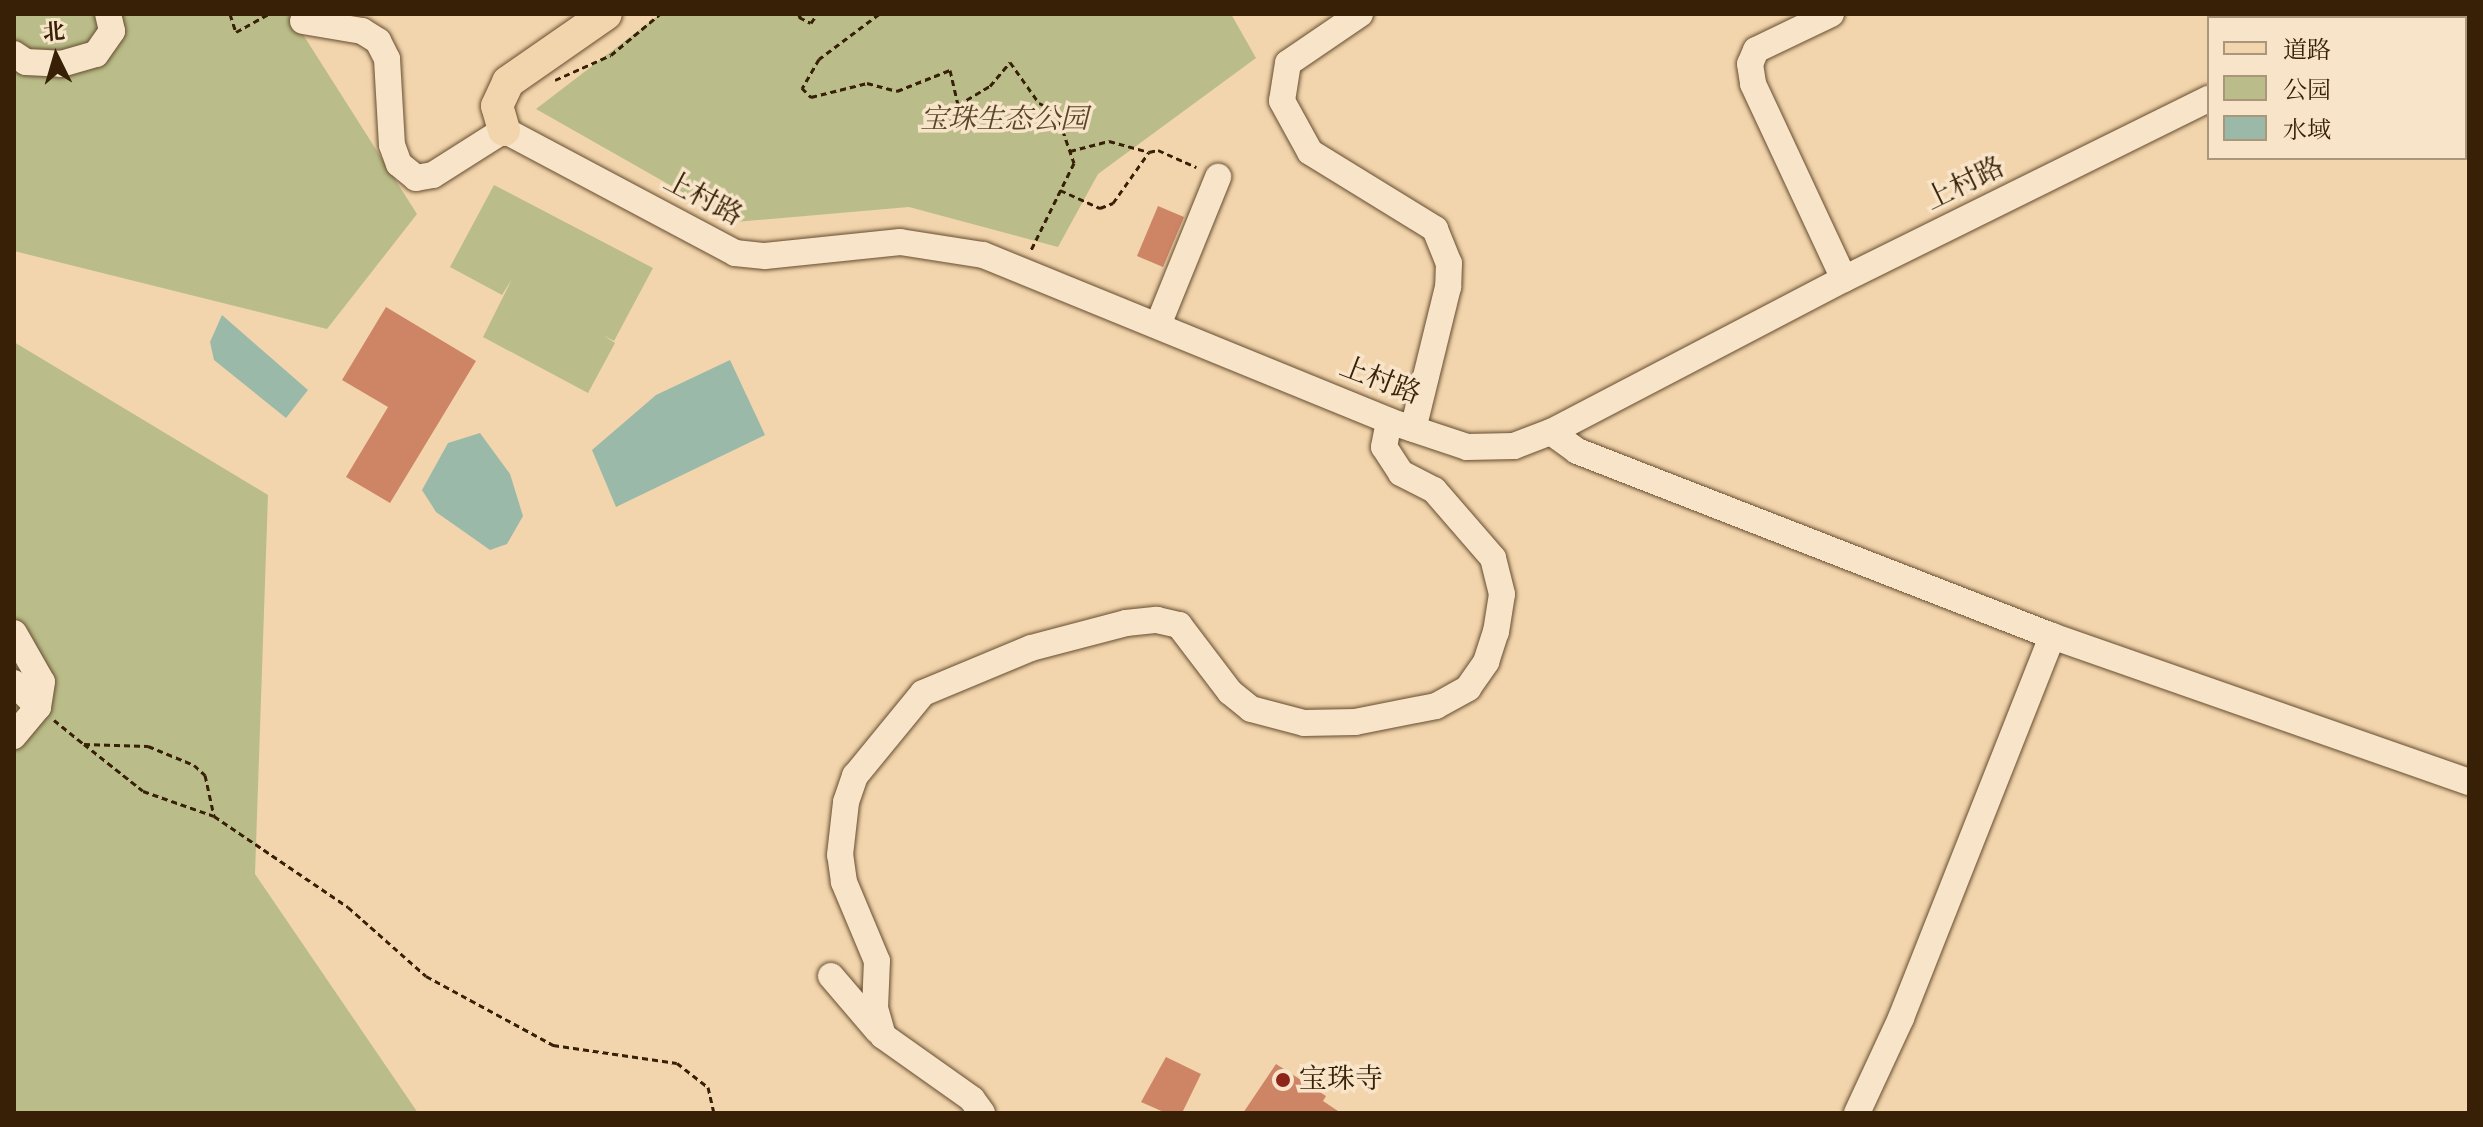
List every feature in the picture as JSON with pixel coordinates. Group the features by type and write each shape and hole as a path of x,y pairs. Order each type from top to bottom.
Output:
{"main road":[{"path":"504,130 497,106 508,82 606,14"}],"street":[{"path":"14,54 26,62 61,64 96,54 112,31 108,14"},
{"path":"883,1036 875,1008 877,961 844,882 841,828 855,776 923,693 1081,632 1157,620 1179,625 1230,692 1251,709 1304,723 1355,722 1436,706 1468,688 1486,662 1496,632 1502,594 1493,558 1434,490 1401,473 1384,447 1401,425 1448,287 1449,263 1435,229 1310,152 1282,101 1288,63 1360,14"},
{"path":"1831,14 1756,50 1750,64 1753,84 1844,279"},
{"path":"303,21 362,31 378,41 387,59 392,145 399,164 416,178 433,175 504,130"},
{"name":"上村路","path":"504,130 735,253 765,256 932,243 1024,271 1401,425 1467,447 1514,446 1551,432 1844,279 2207,100"},
{"path":"1158,325 1218,177"},
{"path":"1551,432 1577,451 2052,636 2469,782"},
{"path":"14,633 42,682 38,707 14,736"},
{"path":"1857,1113 1901,1018 2052,636"},
{"path":"14,683 38,707"},
{"path":"831,976 883,1036 972,1099 982,1113"}],"path":[{"path":"230,14 236,32 269,14"},
{"path":"541,57 557,83 611,55 660,14"},
{"path":"801,14 799,17 811,23 817,14"},
{"path":"879,14 819,59 802,88 811,97 867,83 897,91 950,70 958,105 990,86 1010,62 1039,103 1056,111 1074,163 1024,271"},
{"path":"1070,151 1109,141 1149,152 1158,150 1218,177"},
{"path":"1060,190 1087,205 1113,203 1149,152"},
{"path":"38,707 143,791 214,816 348,907 426,976 553,1045 677,1063 708,1087 714,1113"},
{"path":"84,744 148,746 194,765 205,775 214,816"}],"green space":[{"path":"14,14 290,14 417,214 327,329 14,251"},
{"name":"宝珠生态公园","path":"660,14 1231,14 1256,58 1098,174 1058,247 909,207 735,222 536,109"},
{"path":"494,185 653,268 614,341 603,335 615,343 588,393 483,337 512,279 502,295 450,267"},
{"path":"14,342 268,495 255,874 418,1113 14,1113"}],"water":[{"path":"222,315 308,390 286,418 214,360 210,342"},
{"path":"730,360 765,435 616,507 592,450 656,395"},
{"path":"480,433 510,474 523,516 507,544 490,550 436,512 422,490 448,443"}],"building":[{"path":"1158,206 1184,217 1163,267 1137,256"},
{"path":"386,307 476,361 390,503 346,477 388,407 342,380"},
{"path":"1166,1057 1201,1074 1182,1113 1166,1113 1141,1102"},
{"name":"宝珠寺","path":"1276,1064 1326,1096 1323,1101 1341,1113 1243,1113"}],"place":[{"name":"宝珠寺","path":"1283,1080"}]}
